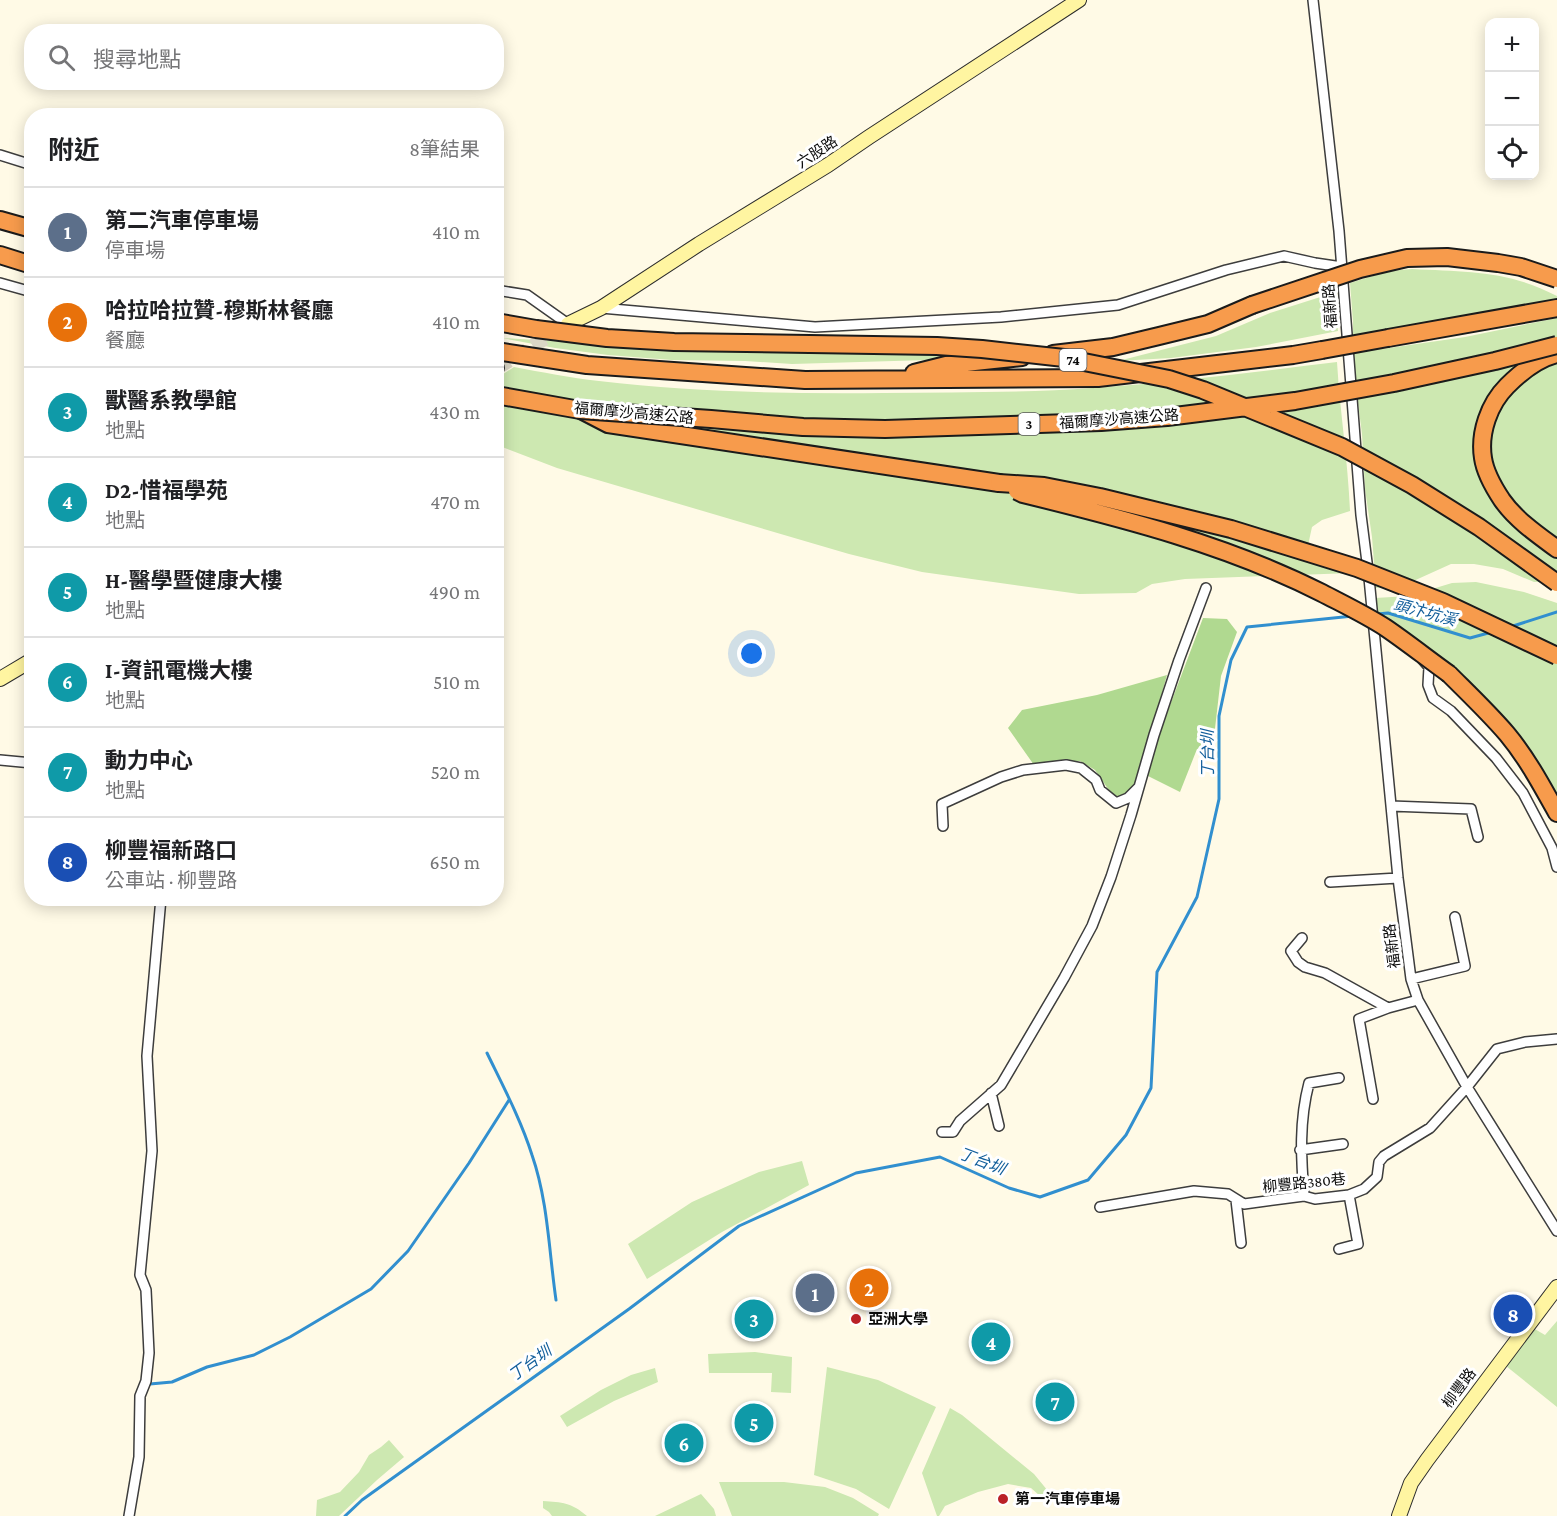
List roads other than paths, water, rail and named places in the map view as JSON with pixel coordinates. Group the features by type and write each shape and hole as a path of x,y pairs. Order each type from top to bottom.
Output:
{"highway":[{"path":"0,220 24,227"},
{"path":"0,255 24,262"},
{"path":"887,380 946,365 1113,348 1208,324 1252,305 1351,272 1407,258 1447,257 1498,263 1521,267 1557,279"},
{"path":"504,352 598,365 805,380 1098,378 1293,355 1557,308"},
{"name":"74","path":"504,323 606,338 674,342 937,346 982,349 1064,358 1169,379 1214,394 1342,447 1412,485 1479,527 1557,583"},
{"name":"福爾摩沙高速公路","path":"504,396 580,410 803,428 885,429 1101,422 1167,417 1294,401 1394,383 1557,345"},
{"path":"1557,354 1523,372 1500,394 1485,424 1483,458 1491,482 1502,501 1516,516 1557,549"},
{"path":"580,410 609,424 999,483 1044,486 1100,497 1231,529 1358,568 1443,602 1557,656"},
{"path":"999,483 1023,494 1145,525 1202,543 1300,582 1385,627 1449,674 1486,710 1509,736 1540,782 1557,813"}],"street":[{"name":"六股路","path":"568,324 601,308 699,244 828,165 1079,0"},
{"name":"福新路","path":"1313,0 1339,231 1361,515 1398,878 1411,979 1418,1000 1467,1087 1557,1231"},
{"path":"0,155 24,162"},
{"path":"601,308 815,327 838,326 1001,316 1118,305 1226,270 1284,256 1342,267"},
{"path":"0,283 24,290"},
{"path":"504,291 527,295 568,324"},
{"path":"942,1132 953,1132 960,1121 1001,1085 1092,926 1111,877 1179,660 1206,588"},
{"path":"1373,619 1417,653 1429,668 1428,685 1433,698 1451,711 1496,758 1522,793 1552,849 1557,867"},
{"path":"0,680 24,665"},
{"path":"0,760 24,762"},
{"path":"944,826 942,804 1001,777 1023,770 1066,765 1081,768 1096,780 1100,790 1116,803 1128,798 1139,786"},
{"path":"1391,806 1471,809 1478,837"},
{"path":"1330,882 1398,878"},
{"path":"129,1516 139,1456 140,1396 146,1381 148,1353 146,1290 140,1275 152,1151 147,1056 160,906"},
{"path":"1411,979 1465,966 1455,917"},
{"path":"1302,938 1291,951 1298,962 1305,967 1325,973 1388,1008"},
{"path":"1373,1099 1359,1019 1418,1000"},
{"name":"柳豐路380巷","path":"1100,1207 1194,1191 1228,1194 1244,1204 1304,1196 1315,1199 1349,1195 1364,1189 1377,1177 1379,1162 1384,1156 1430,1128 1497,1049 1525,1042 1557,1039"},
{"path":"1304,1196 1300,1150 1305,1098 1309,1083 1339,1078"},
{"path":"991,1094 999,1126"},
{"path":"1300,1150 1342,1144"},
{"path":"1339,1249 1358,1244 1349,1195"},
{"path":"1236,1200 1241,1243"},
{"name":"柳豐路","path":"1399,1516 1411,1483 1557,1287"}],"waterway":[{"name":"頭汴坑溪","path":"1510,627 1557,612"},
{"name":"頭汴坑溪","path":"1377,614 1388,613 1470,638 1492,632"},
{"name":"丁台圳","path":"345,1516 362,1500 629,1309 739,1226 856,1173 940,1157 1009,1188 1040,1197 1088,1180 1126,1135 1151,1088 1157,972 1197,897 1219,799 1219,716 1231,660 1247,627 1353,616"},
{"path":"487,1053 523,1129 537,1172 545,1208 556,1300"},
{"path":"150,1384 172,1382 207,1367 254,1355 290,1337 371,1289 408,1251 509,1100"}],"tunnel":[{"path":"504,364 559,330"}],"place":[{"name":"哈拉哈拉贊-穆斯林餐廳","path":"869,1288"},
{"name":"第二汽車停車場","path":"815,1293"},
{"name":"柳豐福新路口","path":"1513,1314"},
{"name":"獸醫系教學館","path":"754,1319"},
{"name":"亞洲大學","path":"856,1319"},
{"name":"D2-惜福學苑","path":"991,1342"},
{"name":"動力中心","path":"1055,1402"},
{"name":"H-醫學暨健康大樓","path":"754,1423"},
{"name":"I-資訊電機大樓","path":"684,1443"},
{"name":"第一汽車停車場","path":"1003,1499"}]}
